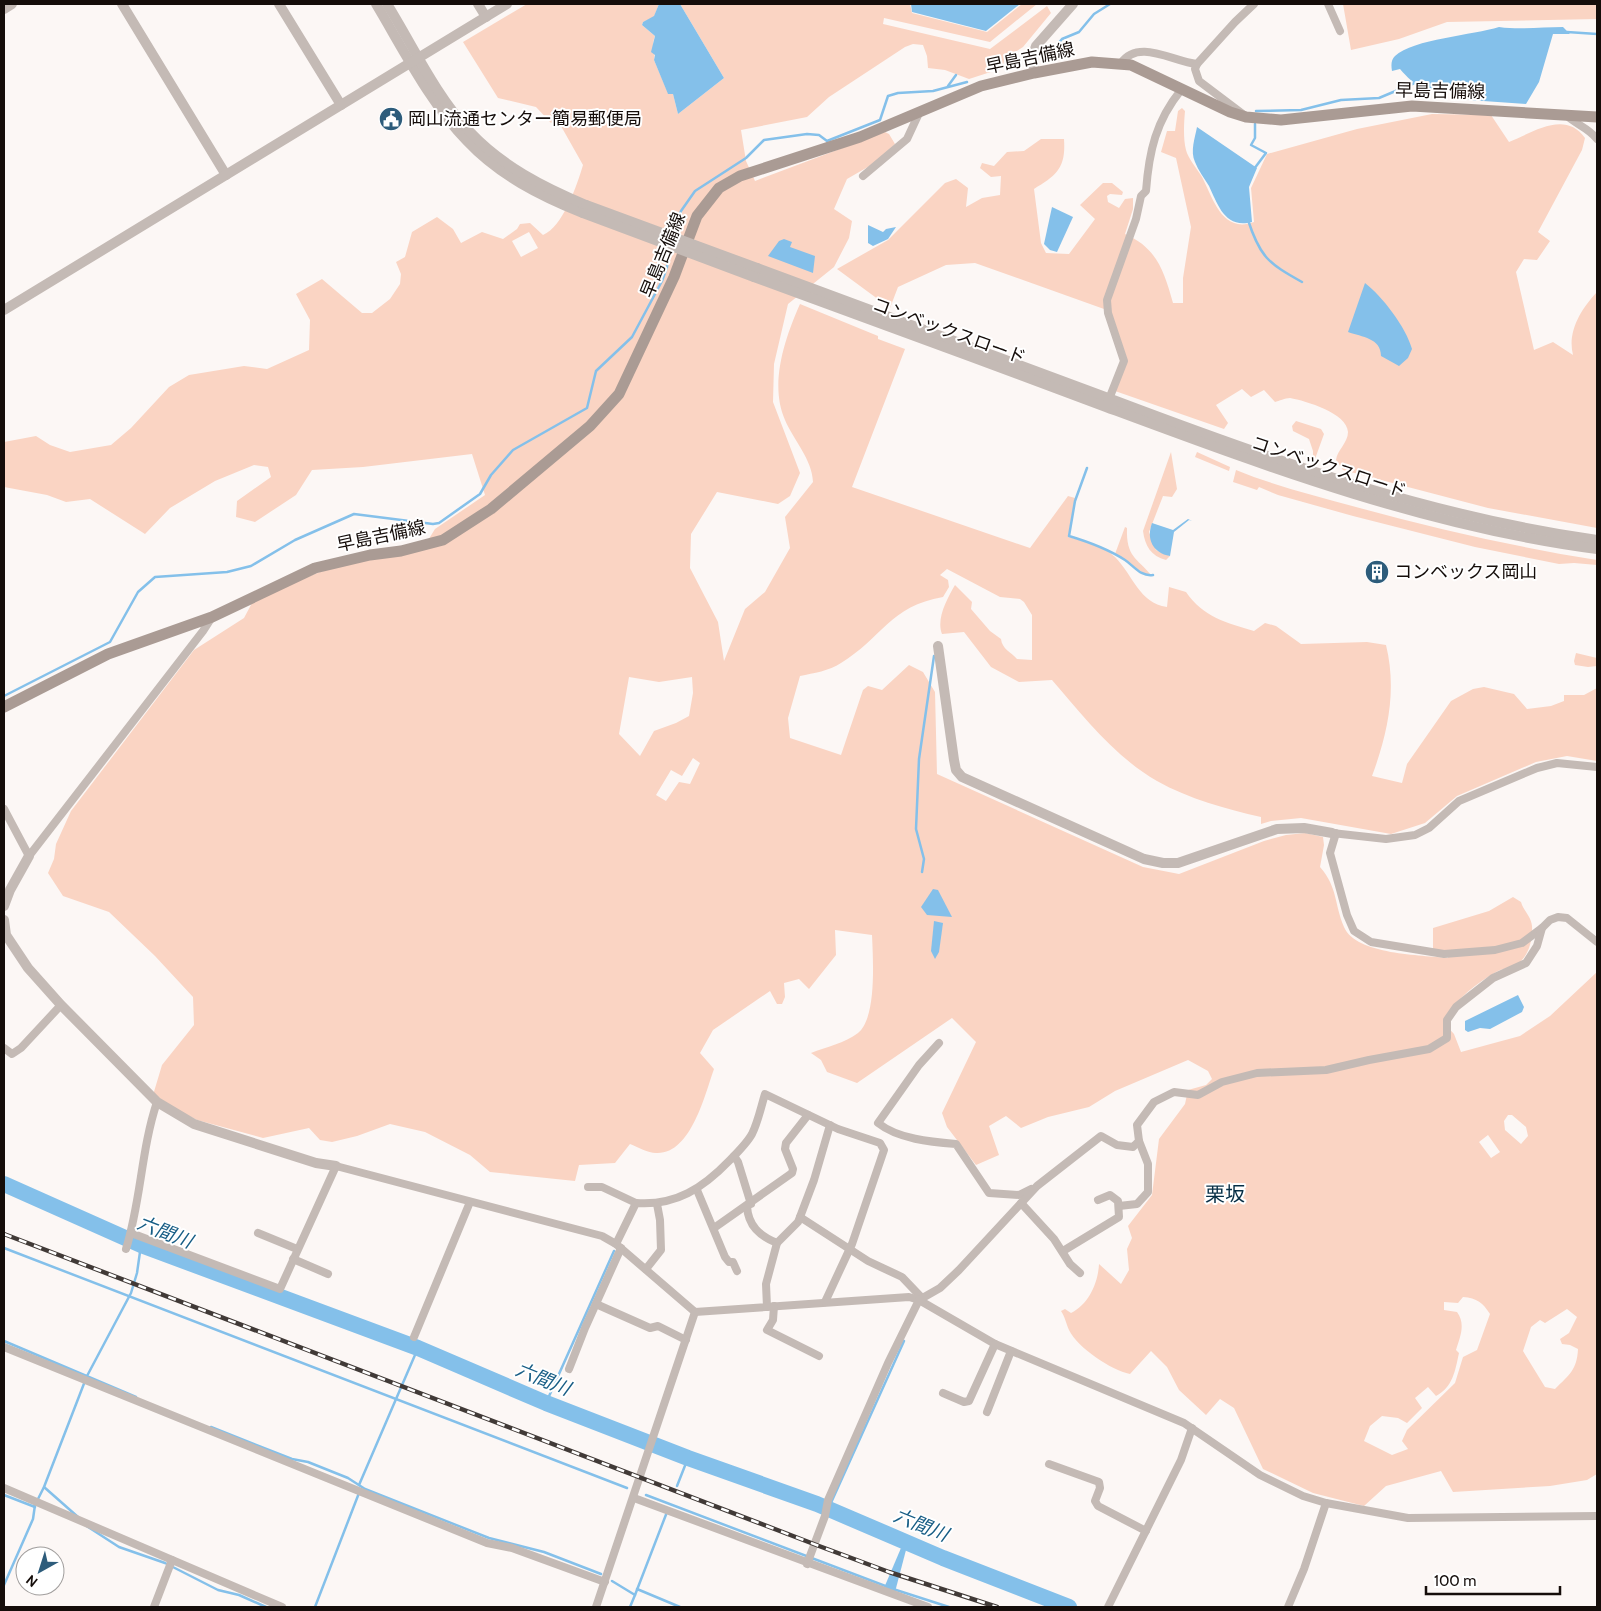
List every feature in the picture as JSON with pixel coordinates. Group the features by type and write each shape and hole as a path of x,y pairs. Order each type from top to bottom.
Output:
{"main road":[{"name":"早島吉備線","path":"4,707 108,654 212,617 315,568 370,554 401,551 443,540 491,508 590,426 619,394 674,277 697,216 719,188 740,176 830,148 981,86 1034,73 1092,62 1121,63 1143,70 1214,106 1246,117 1281,120 1412,106 1597,118"}],"street":[{"path":"4,9 12,4"},
{"path":"122,4 226,175"},
{"path":"279,4 341,105"},
{"name":"コンベックスロード","path":"376,4 415,59"},
{"name":"コンベックスロード","path":"387,4 447,117 480,154 525,187 550,200 584,209 1291,466 1358,487 1520,527 1597,540"},
{"path":"478,4 486,17"},
{"path":"4,310 507,4"},
{"path":"1034,73 1033,55 1036,46 1073,4"},
{"path":"1246,117 1232,104 1199,81 1195,69 1197,64 1234,22 1254,4"},
{"path":"1328,4 1340,31"},
{"path":"1121,63 1130,54 1152,52 1197,64"},
{"path":"1109,399 1124,361 1108,313 1107,300 1136,219 1141,196 1146,191 1152,148 1166,108 1182,90"},
{"path":"863,176 906,139 920,111"},
{"path":"1566,115 1577,125 1593,132 1597,139"},
{"name":"コンベックスロード","path":"756,272 1169,431 1297,476 1398,507 1454,521 1518,536 1597,549"},
{"path":"4,906 10,890 29,856 203,632 212,617"},
{"path":"938,646 954,760 956,770 962,777 1126,851 1163,864 1191,859 1277,829 1304,828 1386,839 1415,835 1429,828 1459,801 1537,768 1557,763 1597,768"},
{"path":"4,809 29,856"},
{"path":"1334,833 1330,852 1347,915 1354,931 1371,942 1444,954 1495,950 1522,943 1554,918 1567,918 1597,942"},
{"path":"4,920 6,935 16,952 61,1005 157,1102 194,1124 316,1163 336,1166 602,1236 619,1246 695,1312 825,1302 921,1299"},
{"path":"1119,1206 1137,1204 1148,1192 1148,1164 1139,1141 1137,1125 1154,1102 1174,1092 1198,1095 1222,1082 1257,1073 1326,1070 1429,1049 1447,1038 1447,1020 1456,1007 1493,978 1526,963 1537,946 1542,928"},
{"path":"4,1048 12,1054 21,1048 61,1005"},
{"path":"939,1042 919,1065 878,1123 888,1131 932,1142 956,1144 988,1194 1019,1195 1037,1186"},
{"path":"588,1187 602,1186 636,1203 657,1204 676,1200 697,1190 734,1156 752,1134 765,1094 830,1125 880,1143 884,1150"},
{"path":"126,1249 131,1233 148,1130 157,1102"},
{"path":"714,1228 792,1173 793,1170 785,1149 786,1143 808,1115"},
{"path":"819,1356 767,1330 773,1320 766,1284 777,1243 798,1222 814,1180 830,1125"},
{"path":"825,1302 849,1249 884,1150 888,1131"},
{"path":"809,1559 825,1516 828,1500 888,1363 921,1299 940,1288 959,1270 1037,1186 1100,1136 1129,1148 1138,1144 1139,1141"},
{"path":"734,1156 738,1162 749,1205 749,1220 758,1232 777,1243"},
{"path":"131,1233 280,1289 336,1166"},
{"path":"697,1190 725,1257 729,1262 734,1262 737,1271"},
{"path":"1063,1251 1119,1216 1118,1201 1110,1195 1098,1200"},
{"path":"414,1337 470,1202"},
{"path":"569,1369 636,1203"},
{"path":"1021,1203 1063,1251 1070,1264 1080,1273"},
{"path":"646,1269 661,1250 660,1220 657,1204"},
{"path":"800,1217 849,1249 902,1277 921,1299 995,1344 1192,1428 1260,1475 1303,1496 1326,1503 1408,1518 1597,1516"},
{"path":"258,1233 297,1249"},
{"path":"293,1259 328,1274"},
{"path":"596,1304 650,1328 658,1326 686,1340"},
{"path":"596,1607 695,1312"},
{"path":"944,1393 964,1402 969,1400 995,1344"},
{"path":"4,1347 487,1543 512,1548 605,1582"},
{"path":"987,1412 1011,1351"},
{"path":"1108,1607 1181,1460 1192,1428"},
{"path":"1049,1464 1099,1482 1100,1488 1095,1501 1098,1506 1146,1531"},
{"path":"4,1488 171,1564 282,1607"},
{"path":"634,1498 672,1513 809,1559 928,1607"},
{"path":"1288,1607 1304,1569 1326,1503"},
{"path":"154,1607 171,1564"}],"shaded area":[{"path":"527,4 659,4 654,17 643,22 642,25 655,36 653,42 654,60 668,93 673,94 678,114 724,78 680,4 910,4 912,13 987,32 1022,4 1037,4 990,42 884,18 883,24 990,49 1047,6 1051,13 1023,47 1004,59 1003,68 969,79 945,70 928,68 927,56 923,45 913,44 905,47 829,97 807,117 741,130 746,161 755,181 885,132 889,134 895,144 873,164 847,179 834,209 852,221 849,238 834,267 788,304 774,364 773,402 800,473 790,496 778,504 717,492 691,534 690,568 718,622 724,661 745,609 765,592 790,548 785,517 813,482 806,458 785,420 780,406 778,391 784,346 800,304 905,349 852,487 1030,548 1068,496 1075,498 1068,537 1093,544 1110,553 1121,564 1143,594 1157,604 1167,607 1169,587 1186,592 1200,608 1225,622 1254,631 1265,623 1276,626 1301,644 1367,642 1386,645 1391,678 1391,695 1386,728 1372,776 1402,783 1407,764 1451,701 1473,689 1484,687 1514,694 1527,709 1551,706 1564,701 1564,695 1584,695 1597,688 1597,761 1567,756 1536,762 1457,796 1425,823 1391,834 1301,818 1261,824 1261,817 1195,798 1157,781 1142,771 1100,735 1052,680 1019,682 991,667 964,632 942,634 941,616 955,585 972,602 971,609 990,631 1001,639 1007,650 1017,659 1032,660 1032,615 1024,602 1020,599 1000,597 947,569 940,575 948,580 949,587 943,597 925,601 898,615 855,653 836,666 800,676 788,718 790,738 841,755 863,690 868,686 882,690 909,665 923,672 935,692 937,774 1143,867 1179,874 1264,841 1286,835 1305,833 1323,837 1324,845 1320,867 1333,889 1344,927 1351,936 1362,943 1391,952 1448,958 1448,951 1433,950 1433,928 1489,911 1513,897 1521,902 1531,923 1532,938 1529,949 1519,963 1502,969 1480,982 1459,1000 1448,1014 1443,1022 1454,1034 1461,1052 1520,1036 1550,1016 1597,972 1597,1474 1587,1480 1550,1486 1453,1492 1441,1471 1386,1486 1364,1506 1313,1493 1263,1469 1234,1408 1220,1399 1206,1415 1179,1390 1167,1367 1151,1351 1130,1374 1114,1368 1087,1351 1073,1337 1061,1311 1065,1309 1071,1313 1088,1299 1097,1278 1099,1264 1121,1284 1129,1270 1127,1249 1132,1238 1128,1226 1152,1195 1159,1139 1185,1104 1188,1090 1206,1085 1212,1079 1208,1071 1188,1060 1115,1091 1089,1107 1048,1117 1021,1128 1006,1116 989,1126 999,1155 976,1165 947,1127 942,1113 976,1042 952,1018 857,1083 827,1072 821,1060 811,1053 847,1040 858,1033 864,1025 871,1001 872,935 835,930 836,955 809,989 799,979 784,983 785,997 782,1004 777,1004 770,991 713,1030 700,1053 714,1069 695,1121 679,1144 668,1151 653,1153 630,1144 615,1163 579,1165 575,1181 490,1172 470,1155 425,1132 390,1124 357,1136 332,1142 320,1140 309,1128 263,1138 197,1120 171,1107 153,1095 162,1065 194,1025 193,997 155,956 109,912 63,896 48,873 54,859 56,844 71,811 194,650 244,618 252,603 287,585 320,572 370,558 422,550 435,529 485,495 472,454 363,467 312,470 296,495 255,522 236,517 237,501 271,477 268,467 254,465 215,481 170,508 145,534 90,499 66,502 47,495 4,487 4,442 36,436 50,445 70,452 111,445 131,428 169,387 189,375 244,366 267,369 309,350 310,320 296,294 322,279 362,313 372,313 390,299 400,284 401,274 396,262 405,257 412,232 437,217 453,229 461,243 482,232 503,239 517,229 520,224 530,223 543,235 550,231 563,215 583,165 557,119 551,123 536,107 498,98 463,42","holes":["529,232 538,248 521,257 512,241","629,677 659,682 692,677 693,693 689,716 654,731 640,756 619,734","693,758 700,763 690,784 679,782 666,801 656,795 671,770 682,776","1508,1115 1512,1115 1526,1127 1528,1136 1521,1144 1505,1130 1504,1121","1488,1135 1500,1152 1491,1158 1479,1142","1463,1297 1476,1300 1490,1314 1477,1350 1463,1357 1455,1383 1407,1430 1402,1441 1408,1449 1392,1455 1364,1441 1370,1426 1382,1416 1398,1418 1407,1423 1422,1408 1415,1398 1428,1387 1436,1396 1450,1383 1454,1372 1459,1353 1456,1350 1462,1326 1457,1312 1444,1310 1444,1302 1458,1303","1567,1309 1577,1317 1569,1333 1560,1339 1562,1344 1578,1349 1576,1362 1571,1372 1555,1389 1545,1387 1523,1351 1531,1327 1540,1320 1545,1323"]},
{"path":"1343,4 1597,4 1597,19 1447,22 1399,39 1351,50"},
{"path":"1182,108 1185,111 1184,141 1189,156 1220,212 1226,219 1234,223 1243,224 1254,222 1251,188 1267,154 1357,129 1432,114 1491,115 1509,142 1539,129 1559,124 1568,125 1585,138 1582,150 1538,232 1550,241 1537,260 1524,259 1516,272 1534,350 1553,342 1573,355 1572,338 1577,321 1597,292 1597,528 1488,508 1343,470 1336,460 1348,436 1346,425 1341,419 1325,409 1290,398 1275,402 1264,390 1251,397 1242,389 1216,405 1228,423 1224,429 1115,391 1126,365 1104,309 975,263 946,265 898,287 890,308 837,269 888,240 945,183 956,179 968,188 966,207 982,198 1000,195 1001,176 991,177 980,168 982,163 994,166 1007,152 1024,151 1041,139 1064,139 1063,157 1058,170 1034,189 1041,243 1046,253 1069,254 1095,219 1080,205 1103,183 1112,183 1123,192 1122,195 1110,194 1107,196 1108,202 1119,208 1125,199 1133,198 1133,209 1125,234 1145,246 1152,254 1162,271 1173,303 1183,303 1183,278 1191,227 1176,158 1161,152 1167,131 1175,131 1178,111"},
{"path":"1296,421 1321,429 1324,434 1315,459 1313,458 1309,439 1293,431 1292,426"},
{"path":"1171,452 1177,489 1172,497 1163,496 1149,532 1156,550 1170,556 1166,560 1156,556 1150,550 1145,541 1143,531"},
{"path":"1197,452 1230,467 1229,471 1195,457"},
{"path":"1236,470 1296,490 1386,515 1506,543 1597,560 1597,565 1559,564 1475,547 1353,516 1278,495 1259,487 1257,490 1233,482"},
{"path":"1125,527 1127,528 1130,551 1151,575 1145,574 1115,554"},
{"path":"1576,653 1597,658 1597,666 1575,665"}],"water":[{"path":"659,4 680,4 724,78 678,114 673,94 668,94 654,60 655,55 651,52 655,36 642,25 643,22 654,16"},
{"path":"911,4 1020,4 986,31 912,12"},
{"path":"1499,27 1563,27 1570,34 1553,34 1539,82 1526,104 1469,100 1454,91 1437,91 1424,88 1412,81 1400,69 1392,71 1391,65 1395,56 1415,45"},
{"path":"1197,127 1257,168 1249,187 1252,222 1235,222 1229,219 1219,208 1194,158 1193,144"},
{"path":"1052,207 1073,217 1057,252 1050,250 1044,244"},
{"path":"868,225 883,232 886,229 896,227 888,239 873,246 868,243"},
{"path":"784,239 792,242 790,247 815,256 813,273 768,256 779,241"},
{"path":"1365,283 1393,313 1409,340 1412,349 1408,358 1399,366 1381,356 1378,345 1370,339 1348,332"},
{"path":"1188,519 1192,521 1189,520 1174,532 1170,556 1159,552 1155,548 1150,534 1152,523 1173,530"},
{"path":"933,889 938,890 952,917 927,915 921,907"},
{"path":"934,921 943,923 939,952 935,959 931,951"},
{"path":"1518,995 1524,1007 1522,1012 1490,1029 1480,1028 1468,1032 1465,1030 1465,1021"},
{"path":"901,1548 906,1550 895,1592 884,1588"}],"waterway":[{"path":"1048,55 1062,39 1079,32 1094,14 1110,4"},
{"path":"1567,32 1597,34"},
{"path":"948,86 956,75"},
{"path":"672,233 681,211 695,191 746,158 764,140 807,134 819,135 827,141 880,120 888,96 898,93 933,91 967,82"},
{"path":"1256,111 1301,110 1341,100 1379,98 1417,82"},
{"path":"1254,169 1266,153 1251,145 1255,138 1255,124"},
{"path":"1248,220 1252,233 1261,251 1267,258 1281,270 1302,282"},
{"path":"4,696 110,642 138,592 155,577 227,572 251,566 295,540 354,514 433,524 439,523 480,494 491,475 513,450 587,408 596,371 632,337 662,281 667,267 669,248"},
{"path":"1087,468 1075,501 1069,536 1105,549 1125,560 1141,573 1153,575"},
{"path":"922,872 924,859 916,829 919,759 934,656"},
{"name":"六間川","path":"4,1184 141,1245 418,1348 546,1403 688,1458 817,1504 943,1558 1069,1607"},
{"path":"87,1376 131,1293 137,1273 141,1245"},
{"path":"4,1248 627,1488"},
{"path":"546,1403 614,1251"},
{"path":"4,1341 136,1397"},
{"path":"830,1505 904,1341"},
{"path":"359,1485 418,1348"},
{"path":"4,1585 33,1519 35,1505 44,1487 85,1381"},
{"path":"211,1427 292,1459 308,1462 348,1478 365,1489 489,1538 544,1552 601,1574"},
{"path":"677,1486 688,1458"},
{"path":"44,1487 78,1517"},
{"path":"315,1607 359,1493"},
{"path":"4,1495 35,1507"},
{"path":"646,1495 888,1587"},
{"path":"612,1581 635,1595 667,1512"},
{"path":"85,1525 119,1547 165,1563 218,1590 239,1595 266,1607"},
{"path":"903,1551 906,1542"},
{"path":"637,1589 680,1607"},
{"path":"893,1589 949,1607"},
{"path":"630,1607 635,1595"}],"railway":[{"path":"4,1234 819,1546 889,1572 997,1607"}],"place":[{"name":"岡山流通センター簡易郵便局","path":"391,119"},
{"name":"コンベックス岡山","path":"1377,572"}],"district":[{"name":"栗坂","path":"1225,1194"}]}
